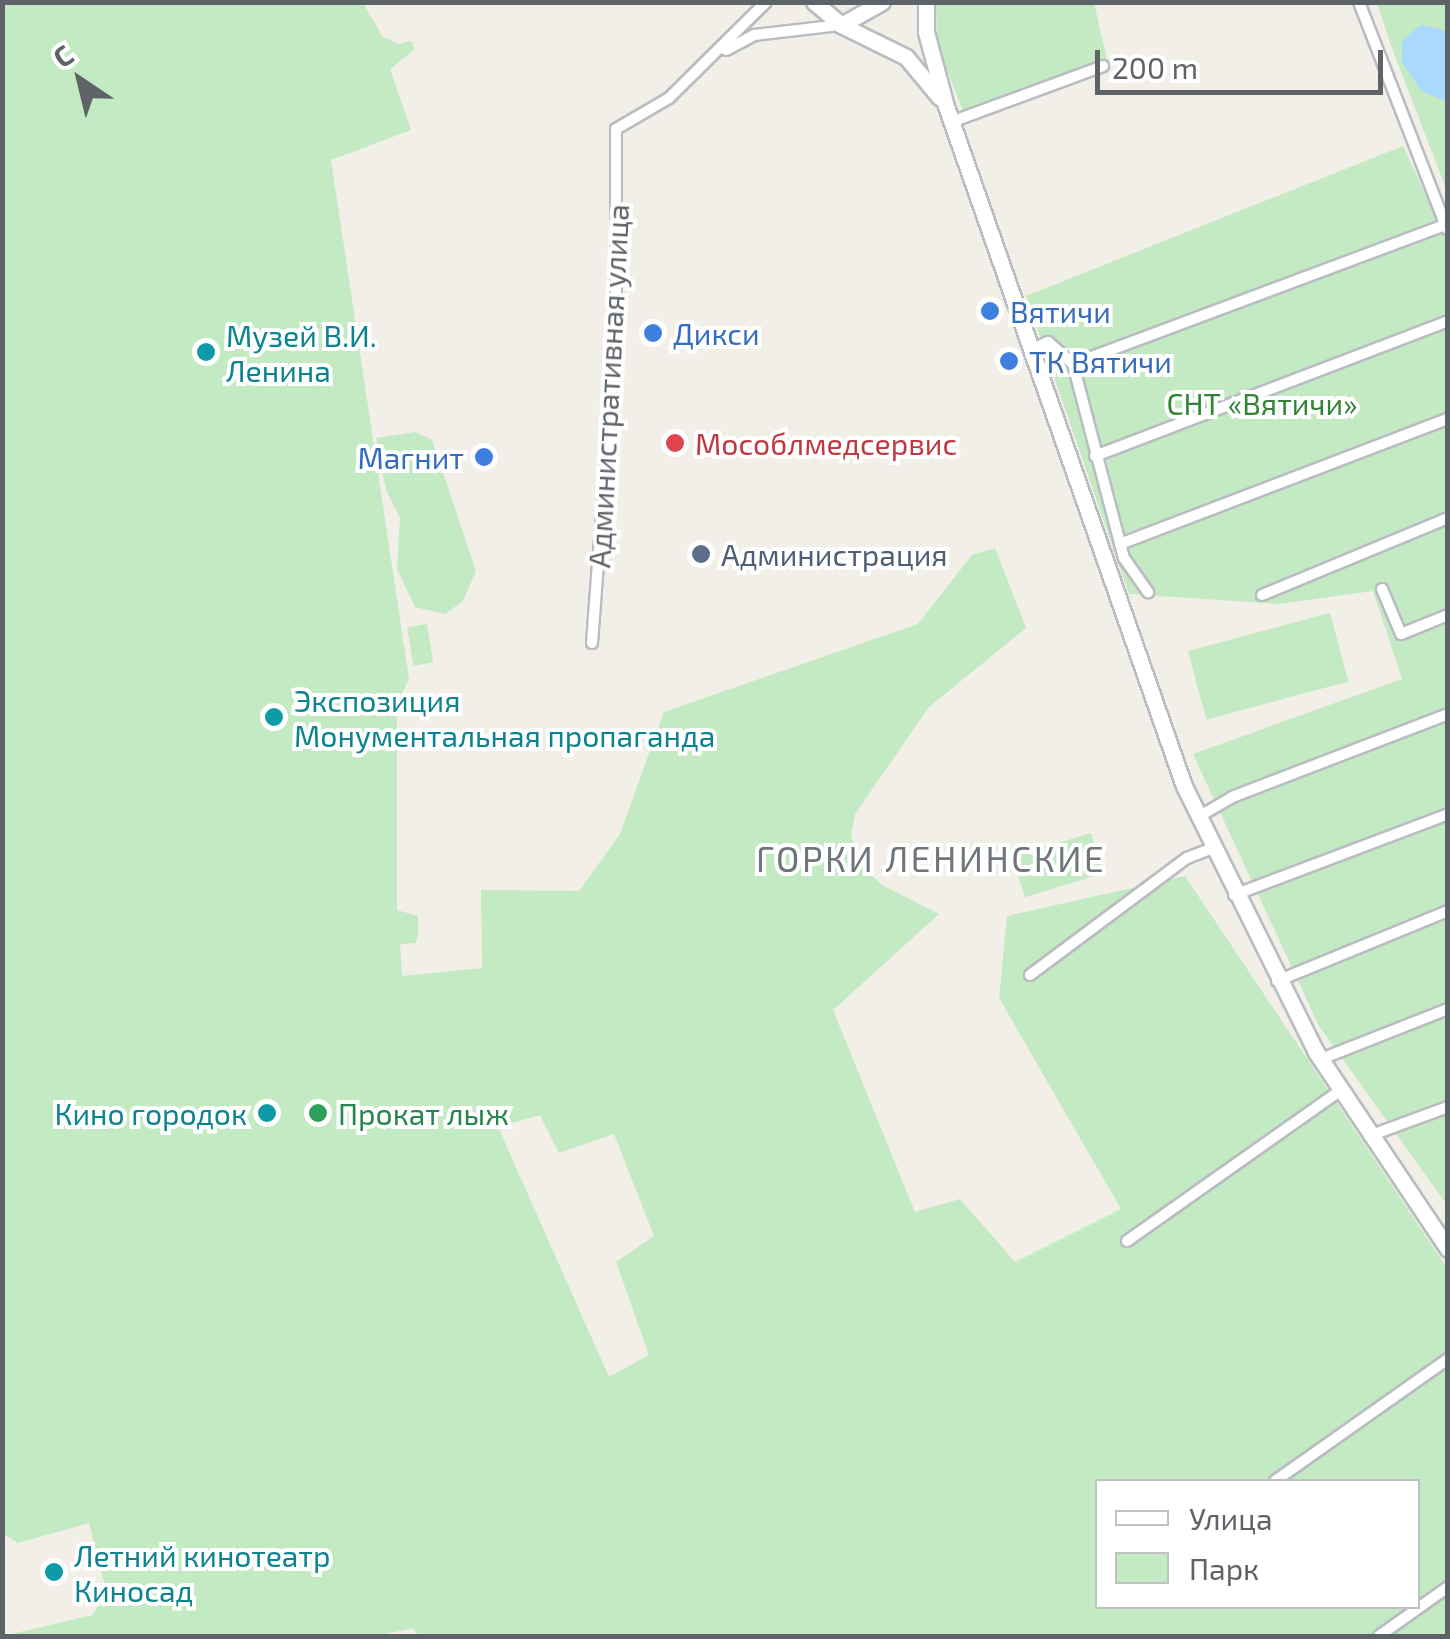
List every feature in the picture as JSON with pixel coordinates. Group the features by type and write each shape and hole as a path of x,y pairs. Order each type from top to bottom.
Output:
{"main road":[{"path":"814,2 841,26 906,57 948,114"},
{"path":"841,26 882,2"},
{"path":"926,2 948,114 1130,645 1198,818 1276,981 1320,1059 1368,1136 1448,1249"}],"street":[{"path":"716,56 766,2"},
{"path":"1073,364 1446,228 1359,2"},
{"path":"716,56 754,35 841,26"},
{"name":"Административная улица","path":"592,643 616,323 616,129 669,98 716,56"},
{"path":"948,114 1103,66"},
{"path":"1095,456 1448,321"},
{"path":"1029,350 1048,342 1073,364 1120,544 1137,584 1148,592"},
{"path":"1120,544 1448,419"},
{"path":"1262,595 1448,518"},
{"path":"1382,589 1400,634 1448,615"},
{"path":"1198,818 1232,797 1448,714"},
{"path":"1233,895 1448,814"},
{"path":"1030,975 1186,858 1211,849"},
{"path":"1276,981 1448,911"},
{"path":"1320,1059 1448,1009"},
{"path":"1127,1241 1340,1091"},
{"path":"1368,1136 1448,1107"},
{"path":"1279,1479 1448,1359"},
{"path":"1420,1606 1448,1586"},
{"path":"1379,1636 1416,1609"}],"green space":[{"path":"3,3 363,3 383,37 399,44 411,41 415,49 390,69 411,130 331,160 409,679 397,704 397,910 418,916 418,934 416,943 400,944 402,976 482,968 481,890 579,891 620,834 664,712 918,624 972,555 995,548 1026,628 929,707 855,814 851,835 859,863 882,885 939,914 833,1010 915,1212 960,1199 1015,1262 1121,1209 999,998 1007,916 1185,876 1447,1268 1447,1636 419,1636 413,1628 377,1636 3,1636 93,1615 106,1590 89,1523 18,1543 3,1534","holes":["540,1115 559,1153 614,1134 654,1236 616,1262 649,1355 609,1377 498,1127"]},
{"path":"936,3 1094,3 1109,69 966,119 937,44"},
{"path":"1377,3 1447,3 1447,191 1393,51"},
{"name":"СНТ «Вятичи»","path":"1403,146 1447,240 1447,1205 1319,1026 1193,754 1402,679 1373,591 1278,604 1129,594 1026,296"},
{"path":"415,432 432,440 476,571 463,601 445,614 415,607 397,569 400,518 386,490 376,438"},
{"path":"1330,613 1348,682 1206,720 1188,651"},
{"path":"427,624 433,663 413,666 407,627"},
{"path":"1091,833 1103,873 1025,897 1013,857"}],"water":[{"path":"1421,25 1447,31 1447,102 1422,91 1402,63 1402,41"}],"place":[{"name":"Вятичи","path":"990,311"},
{"name":"Дикси","path":"653,333"},
{"name":"Музей В.И. Ленина","path":"206,352"},
{"name":"ТК Вятичи","path":"1009,361"},
{"name":"Мособлмедсервис","path":"675,443"},
{"name":"Магнит","path":"484,457"},
{"name":"Администрация","path":"701,554"},
{"name":"Экспозиция Монументальная пропаганда","path":"274,717"},
{"name":"Кино городок","path":"267,1113"},
{"name":"Прокат лыж","path":"318,1113"},
{"name":"Летний кинотеатр Киносад","path":"54,1572"}],"district":[{"name":"ГОРКИ ЛЕНИНСКИЕ","path":"931,858"}]}
